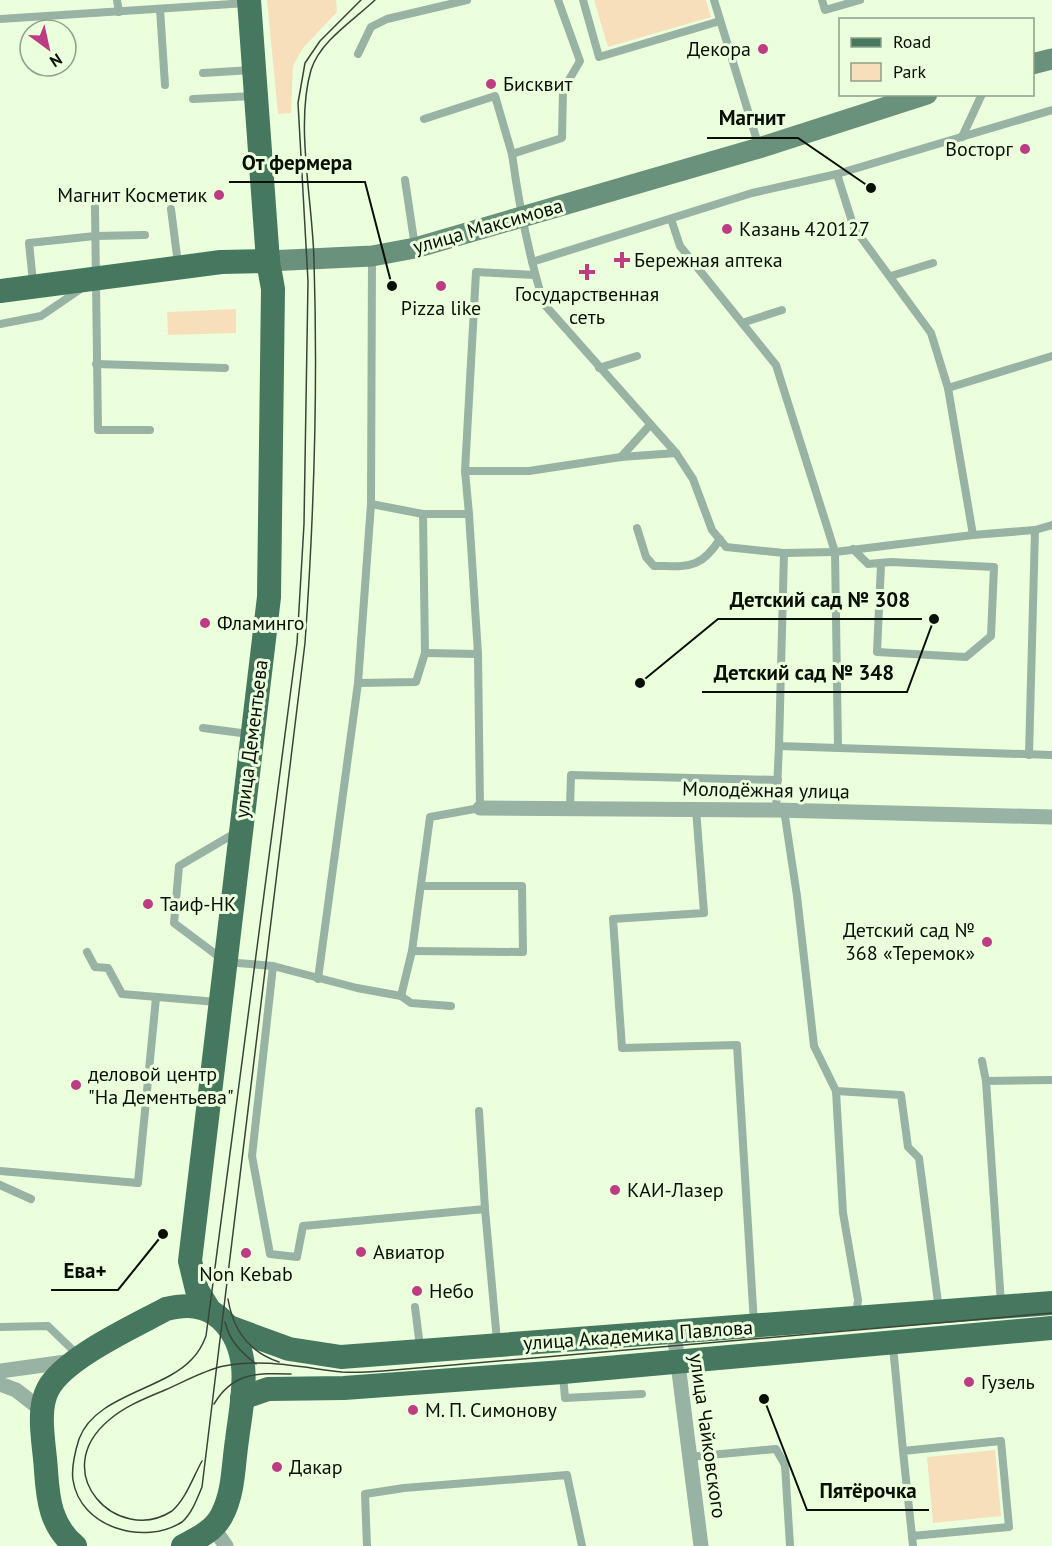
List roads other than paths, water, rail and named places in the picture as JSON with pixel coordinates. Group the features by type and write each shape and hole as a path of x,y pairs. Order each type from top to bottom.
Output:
{"main road":[{"name":"улица Дементьева","path":"166,1309 179,1288 190,1261 226,962 239,831 269,597 273,310 249,1"},
{"path":"1034,64 1052,59"},
{"name":"улица Максимова","path":"0,291 179,268 372,256 415,248 759,148 921,96"},
{"name":"улица Дементьева","path":"183,1546 206,1534 219,1537 221,1518 231,1495 242,1398 242,1353 229,1327 210,1311 197,1290 190,1261"},
{"name":"улица Академика Павлова","path":"229,1327 266,1342 306,1353 341,1358 1052,1303"},
{"name":"улица Дементьева","path":"74,1546 56,1526 51,1511 43,1411 48,1389 77,1359 166,1309 182,1305 210,1311"},
{"name":"улица Академика Павлова","path":"242,1398 268,1389 344,1388 562,1372 1052,1328"}],"street":[{"name":"Молодёжная улица","path":"480,808 780,810 1052,817"},
{"name":"улица Чайковского","path":"674,1332 701,1546"},
{"path":"0,1371 77,1359"},
{"path":"0,1384 16,1390 43,1411"}],"lane":[{"path":"117,0 119,12"},
{"path":"154,0 157,9 165,85"},
{"path":"358,54 371,27 387,19 468,0"},
{"path":"512,154 562,138 563,90 580,61 558,0"},
{"path":"583,0 599,57 720,21"},
{"path":"714,0 759,148"},
{"path":"822,0 825,10 860,0"},
{"path":"0,19 249,1"},
{"path":"203,73 255,70"},
{"path":"193,99 257,96"},
{"path":"424,119 495,96 512,154 521,218 544,304 676,453 693,479 712,530 726,547 784,553 835,552 973,535 1035,530 1052,525"},
{"path":"962,137 981,96"},
{"path":"532,262 752,193 837,174 1052,110"},
{"path":"837,174 854,228 931,333 948,388 973,535"},
{"path":"405,180 415,248"},
{"path":"95,207 98,430 150,430"},
{"path":"171,209 179,268"},
{"path":"671,219 680,246 776,365 835,552 838,747"},
{"path":"34,287 29,243 95,236 145,235"},
{"path":"318,978 358,683 371,504 372,256"},
{"path":"891,276 933,263"},
{"path":"401,996 412,951 430,817 480,808 478,654 470,514 465,471 476,272 535,274"},
{"path":"0,324 41,316 96,279"},
{"path":"742,323 782,310"},
{"path":"599,368 637,356"},
{"path":"948,388 1052,356"},
{"path":"96,364 225,368"},
{"path":"621,456 650,425"},
{"path":"465,471 529,471 621,456 676,453"},
{"path":"371,504 423,514 470,514"},
{"path":"358,683 416,682 425,653 423,514"},
{"path":"637,528 646,557 654,566 694,565 709,557 720,539"},
{"path":"1029,755 1035,530"},
{"path":"853,549 868,564 881,565 891,562 994,567 991,636 966,657 877,652 881,565"},
{"path":"784,553 778,780 780,810 797,896 814,1046 836,1091 843,1214 858,1300 856,1318"},
{"path":"425,653 478,654"},
{"path":"203,728 253,734"},
{"path":"779,746 1052,755"},
{"path":"570,808 571,775 778,780"},
{"path":"696,809 704,913 614,920 622,1048 737,1045 754,1326"},
{"path":"239,831 179,866 174,923 226,962 273,966 401,996 411,1003 451,1006"},
{"path":"412,951 523,952 522,886 421,886"},
{"path":"87,952 95,967 108,968 122,994 221,1002"},
{"path":"273,966 252,1156 270,1254 297,1257 303,1226 485,1209"},
{"path":"0,1171 138,1183 156,998"},
{"path":"982,1061 986,1081 1001,1307"},
{"path":"986,1081 1052,1080"},
{"path":"836,1091 901,1095 908,1148 919,1158 939,1311"},
{"path":"479,1111 485,1209 498,1345"},
{"path":"0,1185 31,1199"},
{"path":"415,1307 421,1351"},
{"path":"0,1327 48,1326 77,1359"},
{"path":"892,1344 913,1546"},
{"path":"562,1372 565,1398 642,1394"},
{"path":"903,1451 1001,1441 1009,1527 912,1536"},
{"path":"689,1457 776,1449 785,1465 790,1546"},
{"path":"367,1546 365,1494 404,1488 567,1475 582,1546"},
{"path":"62,1546 74,1546"}],"tram line":[{"path":"361,0 320,41 305,63 298,103 308,281 304,524 297,643 206,1336 197,1354 180,1370 99,1412 87,1424 79,1439 73,1465 73,1480 78,1497 88,1510 101,1521 133,1532 167,1529 182,1522 191,1510 202,1487 305,643 313,500 316,356 313,238 305,139 306,92 315,59 338,32 375,0"},
{"path":"228,1299 234,1321 244,1338 259,1352 279,1362"},
{"path":"202,1461 177,1506 172,1511 151,1519 131,1519 112,1512 97,1498 87,1481 85,1462 91,1441 115,1415 143,1399 202,1373 224,1366 268,1363 342,1372 373,1372 1052,1313"},
{"path":"225,1322 237,1346 256,1364"},
{"path":"214,1404 221,1393 238,1380 257,1375 291,1374"}],"place":[{"name":"Декора","path":"763,49"},
{"name":"Бисквит","path":"491,84"},
{"name":"Восторг","path":"1025,149"},
{"name":"Магнит","path":"871,188"},
{"name":"Магнит Косметик","path":"219,195"},
{"name":"Казань 420127","path":"727,229"},
{"name":"Бережная аптека","path":"622,260"},
{"name":"Государственная сеть","path":"587,272"},
{"name":"От фермера","path":"392,286"},
{"name":"Pizza like","path":"441,286"},
{"name":"Детский сад № 348","path":"934,619"},
{"name":"Фламинго","path":"205,623"},
{"name":"Детский сад № 308","path":"640,683"},
{"name":"Таиф-НК","path":"148,904"},
{"name":"Детский сад № 368 «Теремок»","path":"987,942"},
{"name":"деловой центр \"На Дементьева\"","path":"76,1085"},
{"name":"КАИ-Лазер","path":"615,1190"},
{"name":"Ева+","path":"163,1234"},
{"name":"Авиатор","path":"361,1252"},
{"name":"Non Kebab","path":"246,1253"},
{"name":"Небо","path":"417,1291"},
{"name":"Гузель","path":"969,1382"},
{"name":"Пятёрочка","path":"764,1399"},
{"name":"М. П. Симонову","path":"413,1410"},
{"name":"Дакар","path":"277,1467"}]}
